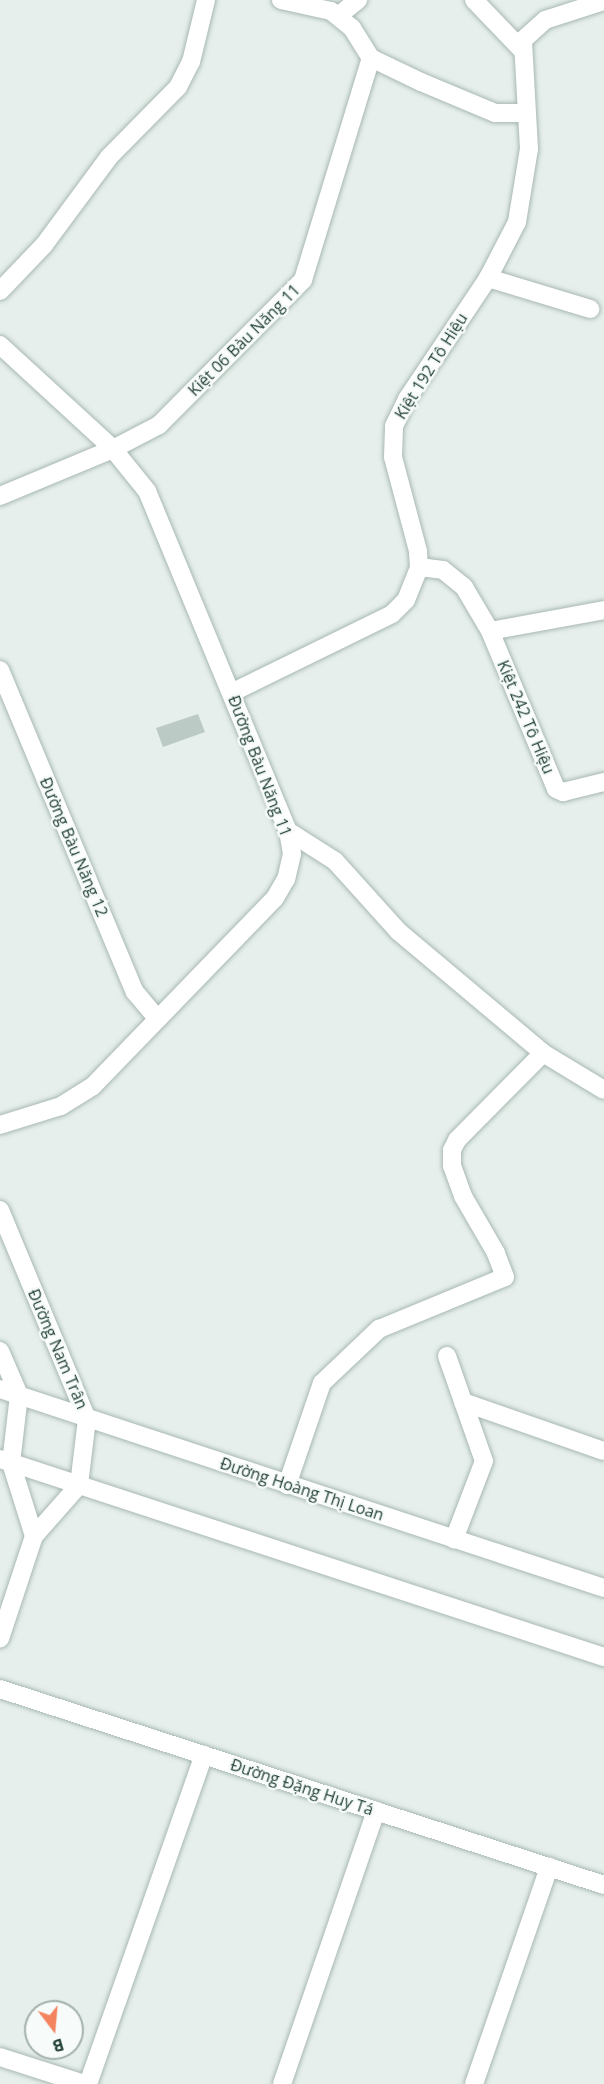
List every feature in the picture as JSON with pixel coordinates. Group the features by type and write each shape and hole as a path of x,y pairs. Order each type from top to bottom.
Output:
{"street":[{"path":"0,291 44,245 109,157 178,87 191,62 206,0"},
{"path":"281,0 338,16 352,28 371,58 495,113 526,113"},
{"path":"338,16 358,0"},
{"path":"474,0 521,49 528,32 545,20 602,8"},
{"name":"Kiệt 192 Tô Hiệu","path":"419,567 418,551 393,457 394,426 407,399 488,278 509,242 520,211 527,175 526,113 521,49"},
{"name":"Kiệt 06 Bàu Năng 11","path":"0,496 113,449 159,425 303,280 371,58"},
{"path":"488,278 590,309"},
{"name":"Đường Bàu Năng 11","path":"0,345 113,449 147,491 288,831 292,854 286,879 275,898 93,1086 61,1106 0,1125"},
{"path":"231,693 392,614 406,600 419,567"},
{"name":"Kiệt 242 Tô Hiệu","path":"419,567 443,570 456,577 490,631 556,789 563,792 604,782"},
{"path":"490,631 604,610"},
{"name":"Đường Bàu Năng 12","path":"0,670 135,992 158,1019"},
{"path":"288,831 335,861 399,932 543,1053 604,1090"},
{"path":"287,1485 322,1383 379,1329 505,1277 496,1253 463,1196 452,1166 452,1150 543,1053"},
{"name":"Đường Nam Trân","path":"0,1210 87,1419 79,1485"},
{"path":"0,1351 19,1395 5,1461 34,1536"},
{"path":"447,1356 484,1461 454,1539"},
{"name":"Đường Hoàng Thị Loan","path":"0,1389 604,1588"},
{"path":"463,1402 604,1451"},
{"path":"5,1461 604,1657"},
{"path":"0,1639 34,1536 79,1485"},
{"name":"Đường Đặng Huy Tá","path":"0,1689 604,1885"},
{"path":"0,2057 86,2084 204,1755"},
{"path":"282,2084 376,1811"},
{"path":"474,2084 549,1867"}],"building":[{"path":"198,714 205,732 163,747 156,728"}]}
